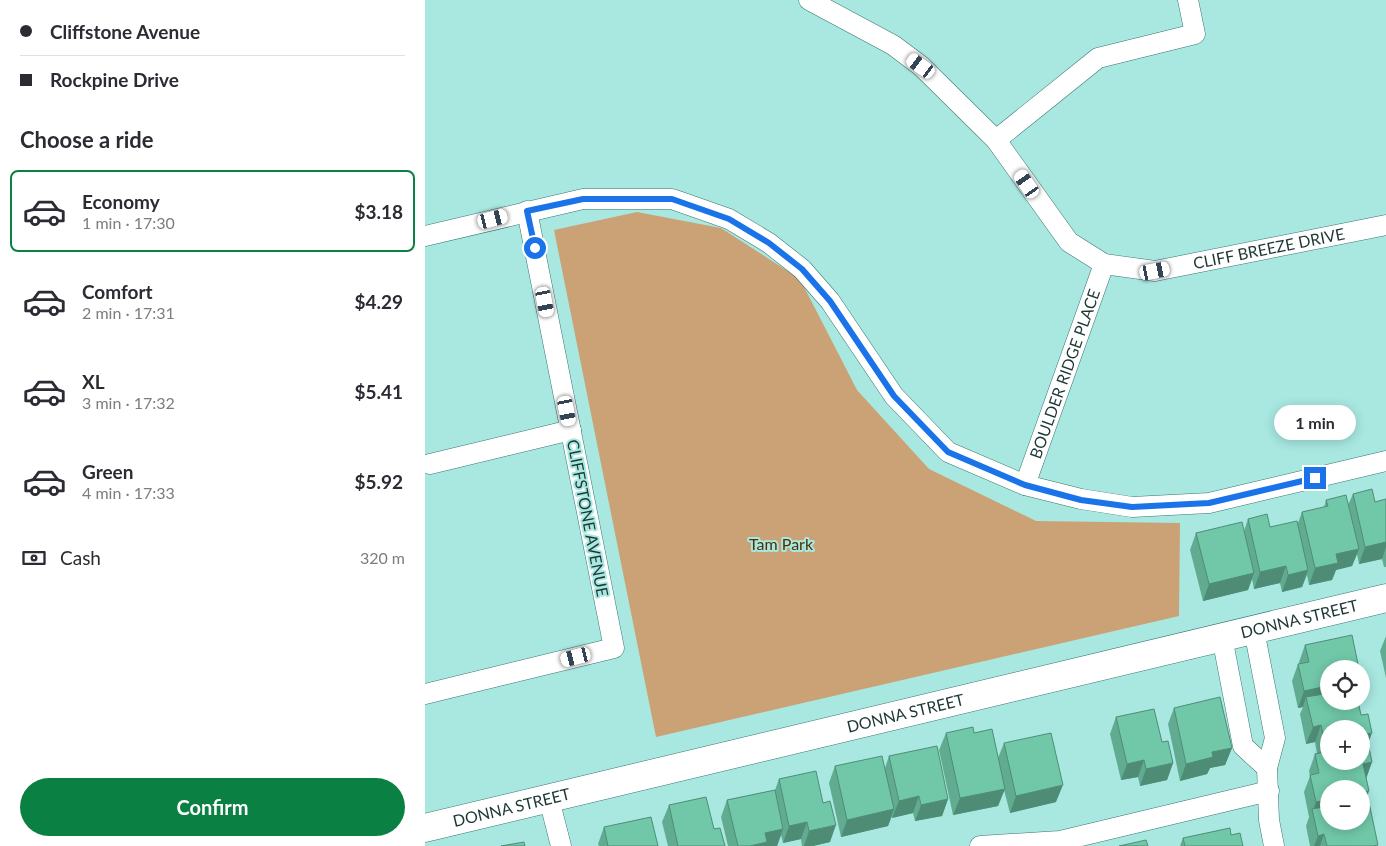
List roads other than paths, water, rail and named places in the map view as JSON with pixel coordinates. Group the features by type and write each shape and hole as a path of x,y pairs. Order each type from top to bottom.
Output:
{"street":[{"name":"CLIFF BREEZE DRIVE","path":"809,0 893,45 921,66 996,140 1069,242 1104,264 1155,271 1386,225"},
{"path":"996,140 1098,58 1195,34 1188,0"},
{"path":"425,236 583,199 672,199 729,219 769,243 802,269 830,301 894,396 948,452 1025,485 1081,500 1132,507 1209,503 1386,461"},
{"name":"CLIFFSTONE AVENUE","path":"425,694 614,648 527,211"},
{"name":"BOULDER RIDGE PLACE","path":"1025,485 1104,264"},
{"path":"430,464 571,430"},
{"name":"DONNA STREET","path":"425,828 1386,598"},
{"path":"1254,630 1275,738 1267,768 1269,820 1274,846"},
{"path":"1222,637 1243,746 1267,768"},
{"path":"980,846 1047,844 1269,791"},
{"path":"549,799 561,846"}],"park label":[{"name":"Tam Park","path":"781,544"}]}
